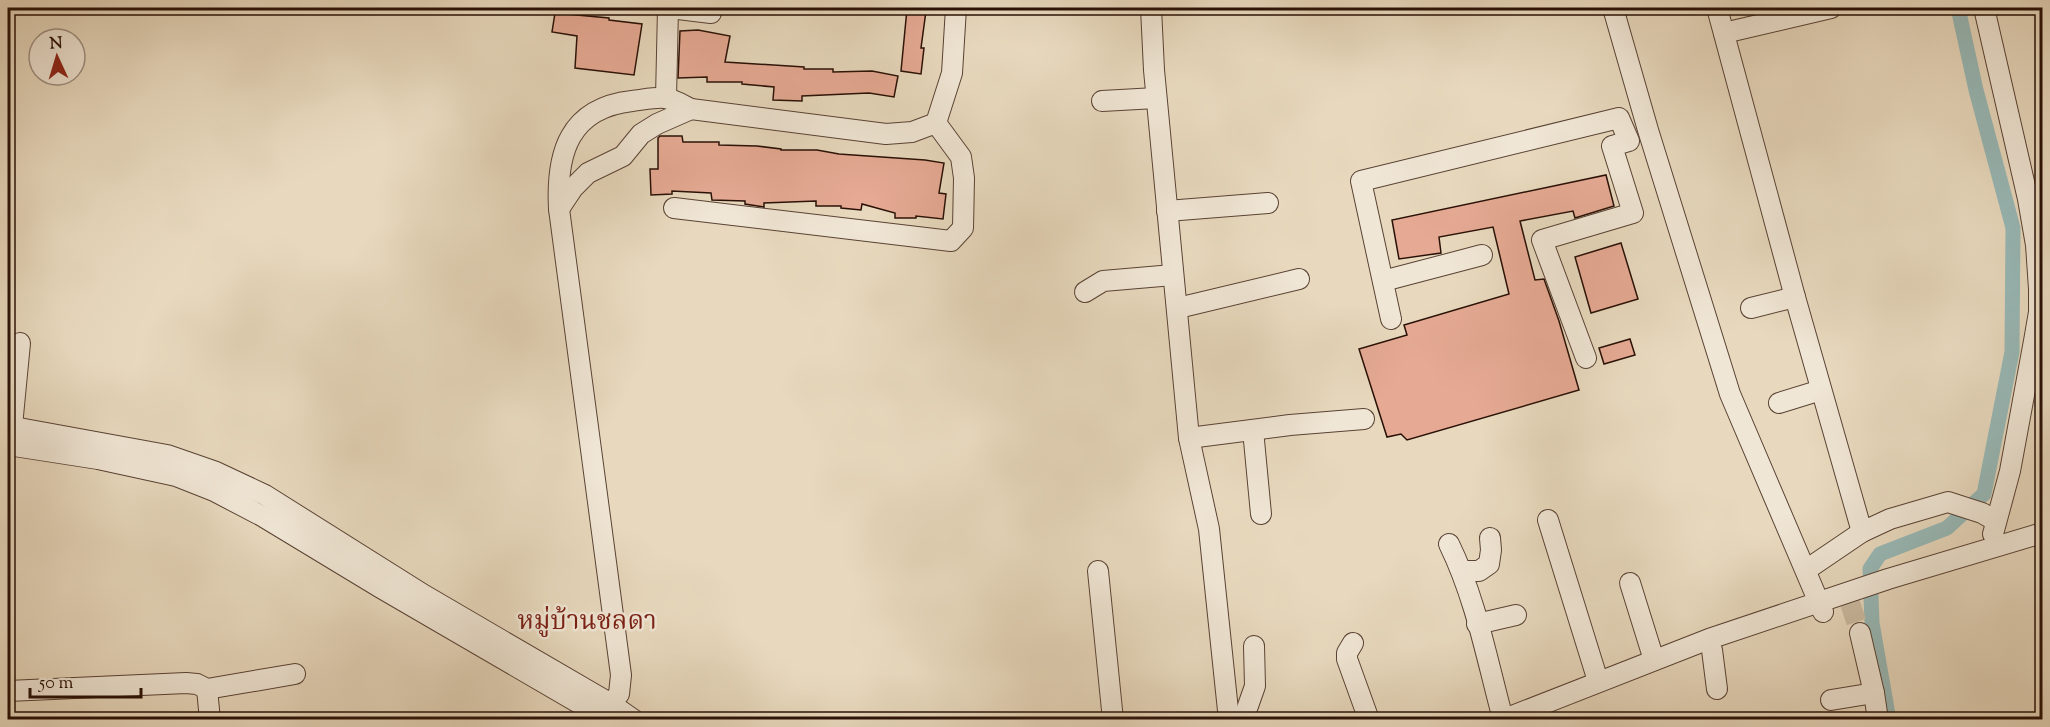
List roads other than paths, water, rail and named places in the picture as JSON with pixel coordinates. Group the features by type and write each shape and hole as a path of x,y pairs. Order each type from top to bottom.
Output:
{"street":[{"path":"666,98 669,8 711,13"},
{"path":"936,123 952,73 956,8"},
{"path":"1151,8 1156,98 1189,438 1209,529 1228,720"},
{"path":"1612,8 1737,414 1821,607"},
{"path":"1717,8 1795,297 1862,532"},
{"path":"1724,33 1831,8"},
{"path":"1984,8 2026,189 2036,245 2039,289 2039,312 2005,492 1989,517 1991,553"},
{"path":"607,713 619,694 621,675 557,183 561,158 574,129 592,114 613,103 666,98 691,109 886,134 912,132 936,123"},
{"path":"1102,101 1156,98"},
{"path":"559,209 573,188 588,173 623,156 641,135 657,124 691,109"},
{"path":"1391,319 1361,181 1620,118 1629,141 1612,146 1633,213 1542,240 1586,358"},
{"path":"674,208 951,241 963,228 963,168 961,157 936,123"},
{"path":"1626,135 1648,130"},
{"path":"1167,211 1268,203"},
{"path":"1383,281 1482,255"},
{"path":"1085,292 1103,281 1173,275"},
{"path":"1178,308 1299,279"},
{"path":"1751,308 1795,297"},
{"path":"20,343 9,432 167,455 216,472 265,495 607,713 634,720"},
{"path":"1779,403 1821,390"},
{"path":"1189,438 1364,419"},
{"path":"1253,430 1261,514"},
{"path":"1806,570 1862,532 1890,519 1939,503 1959,504 1989,517"},
{"path":"1548,520 1598,681"},
{"path":"1449,544 1462,571 1502,719 1654,660 1991,553 2043,533"},
{"path":"1462,571 1479,571 1489,564 1490,538"},
{"path":"1991,553 2043,546"},
{"path":"1098,572 1113,720"},
{"path":"1630,583 1654,660"},
{"path":"1536,719 1821,607"},
{"path":"1477,624 1516,615"},
{"path":"1860,633 1878,720"},
{"path":"1353,643 1347,653 1347,659 1369,720"},
{"path":"1243,720 1255,686 1254,646"},
{"path":"1712,650 1717,689"},
{"path":"8,691 186,683 197,684 207,689 296,674"},
{"path":"207,689 210,720"},
{"path":"1831,700 1874,693"}],"waterway":[{"path":"1889,720 1872,623 1870,569 1880,554 1947,528 1984,494 2012,352 2013,228 1976,90 1958,8"}],"tunnel":[{"path":"1850,603 1860,633"}],"district":[{"name":"หมู่บ้านชลดา","path":"587,622"}]}
